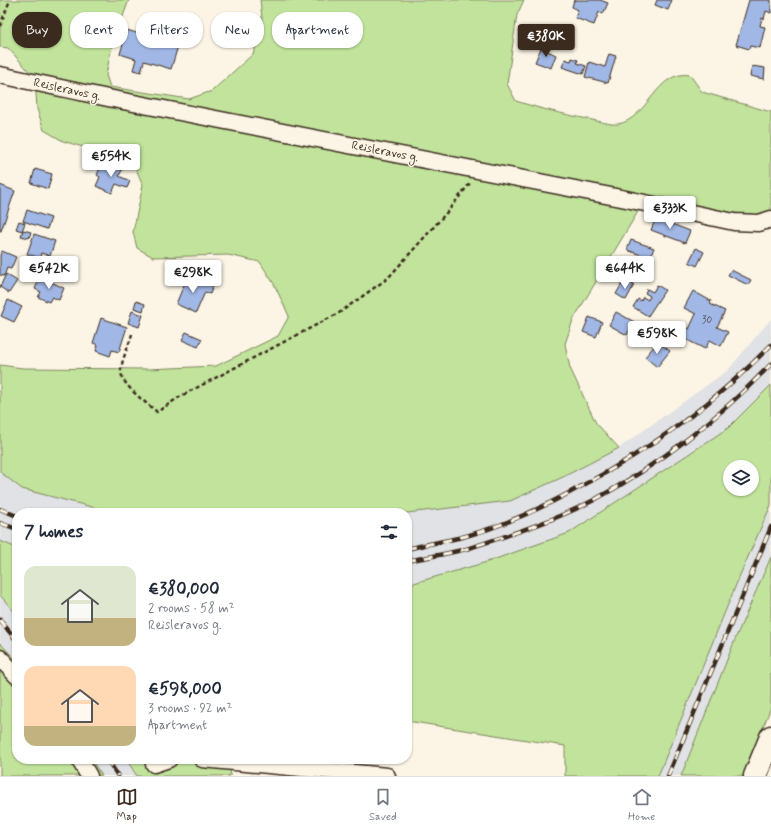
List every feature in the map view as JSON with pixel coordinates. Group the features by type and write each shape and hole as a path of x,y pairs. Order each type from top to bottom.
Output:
{"main road":[{"path":"755,776 771,737"}],"street":[{"name":"Reisleravos g.","path":"0,75 108,98 480,170 734,222 758,223 771,219"},
{"path":"0,658 12,671"},
{"path":"82,764 89,776"},
{"path":"256,764 387,776"}],"path":[{"path":"0,26 10,0"},
{"path":"132,334 121,371 124,380 132,390 157,412 181,396 339,313 388,278 448,211 480,170"}],"shaded area":[{"path":"771,319 771,385 728,428 569,533 487,562 412,584 412,512 510,501 563,477 619,448 728,370"},
{"path":"0,472 22,489 96,508 12,508 12,546 0,541"},
{"path":"771,505 771,557 736,637 681,776 658,776 740,575"},
{"path":"0,595 12,609 12,656 0,643"},
{"path":"94,764 129,764 137,776 102,776"}],"green space":[{"path":"0,0 129,0 125,12 70,12 70,48 112,48 106,75 110,87 189,99 212,91 253,54 255,48 264,48 264,12 261,12 260,0 524,0 517,15 507,84 516,101 566,114 618,124 628,120 637,113 669,79 679,75 690,75 702,92 771,112 771,215 762,217 645,200 573,320 565,344 570,368 596,423 619,448 563,477 510,501 412,512 412,508 96,508 22,489 0,472 0,365 23,368 148,369 216,366 278,336 289,316 274,284 260,262 228,255 153,257 137,248 133,232 143,185 133,162 63,141 44,130 37,109 35,78 8,48 0,47"},
{"path":"771,385 771,505 740,575 658,776 565,776 565,746 412,722 412,584 487,562 569,533 728,428"},
{"path":"0,541 12,546 12,609 0,595"},
{"path":"771,557 771,707 744,776 681,776 736,637"},
{"path":"0,643 12,656 12,764 94,764 102,776 0,776"},
{"path":"129,764 231,764 230,776 137,776"}],"building":[{"path":"574,0 600,0 608,3 603,14 599,12 594,25 575,18 578,10 572,7"},
{"path":"657,0 672,0 668,10 655,5"},
{"path":"749,0 771,0 771,13 766,11 760,26 765,27 760,48 750,46 749,49 736,45"},
{"path":"128,30 136,33 136,48 177,48 171,69 144,61 141,72 133,70 136,59 120,54 122,48 128,48"},
{"path":"541,48 556,55 551,68 535,62"},
{"path":"609,54 616,56 608,83 585,77 589,62 605,67"},
{"path":"572,58 578,60 577,63 586,66 583,74 562,67 565,59 571,61"},
{"path":"752,66 765,68 764,79 750,76"},
{"path":"105,163 122,170 119,176 130,181 127,188 116,184 112,193 96,186 100,177 97,175 100,168 103,169"},
{"path":"35,169 52,174 48,189 31,183"},
{"path":"0,185 15,191 1,231 0,231"},
{"path":"27,210 51,218 47,229 23,221"},
{"path":"656,218 690,231 685,243 651,230"},
{"path":"19,221 25,223 22,231 16,229"},
{"path":"23,230 31,232 29,238 21,236"},
{"path":"34,234 55,241 50,256 41,253 40,258 27,254"},
{"path":"631,240 654,248 650,258 627,250"},
{"path":"696,248 704,252 697,266 689,262"},
{"path":"2,251 16,257 11,269 7,268 4,276 0,275 0,255"},
{"path":"731,270 751,280 748,285 728,275"},
{"path":"6,274 17,281 9,293 0,287"},
{"path":"188,275 213,286 210,294 205,292 196,313 176,304"},
{"path":"40,277 64,288 59,300 52,297 49,302 38,297 41,292 35,289"},
{"path":"624,280 634,285 626,300 616,294"},
{"path":"657,285 665,290 648,316 633,307 638,299 641,301 643,297 648,300 650,296 645,293 647,289 653,292"},
{"path":"693,291 711,301 710,304 725,311 717,327 728,332 721,346 710,340 705,349 679,336 684,327 689,329 696,314 684,308"},
{"path":"8,300 22,307 14,322 1,316"},
{"path":"136,301 145,304 143,311 134,308"},
{"path":"132,311 143,315 139,327 128,323"},
{"path":"616,312 653,332 647,341 629,331 627,335 609,325"},
{"path":"589,317 602,322 596,337 583,332"},
{"path":"101,318 127,327 119,352 112,350 110,356 96,351 98,345 93,343"},
{"path":"186,332 202,339 198,347 182,340"},
{"path":"656,344 660,347 662,345 670,351 657,367 645,357"}],"railway":[{"path":"412,548 481,532 553,502 632,457 681,424 728,386 771,345"},
{"path":"412,560 459,551 515,533 579,508 618,487 665,456 710,421 752,384 771,364"},
{"path":"0,509 12,514"},
{"path":"0,523 12,527"},
{"path":"668,776 771,527"},
{"path":"0,620 12,635"},
{"path":"110,764 118,776"}]}
